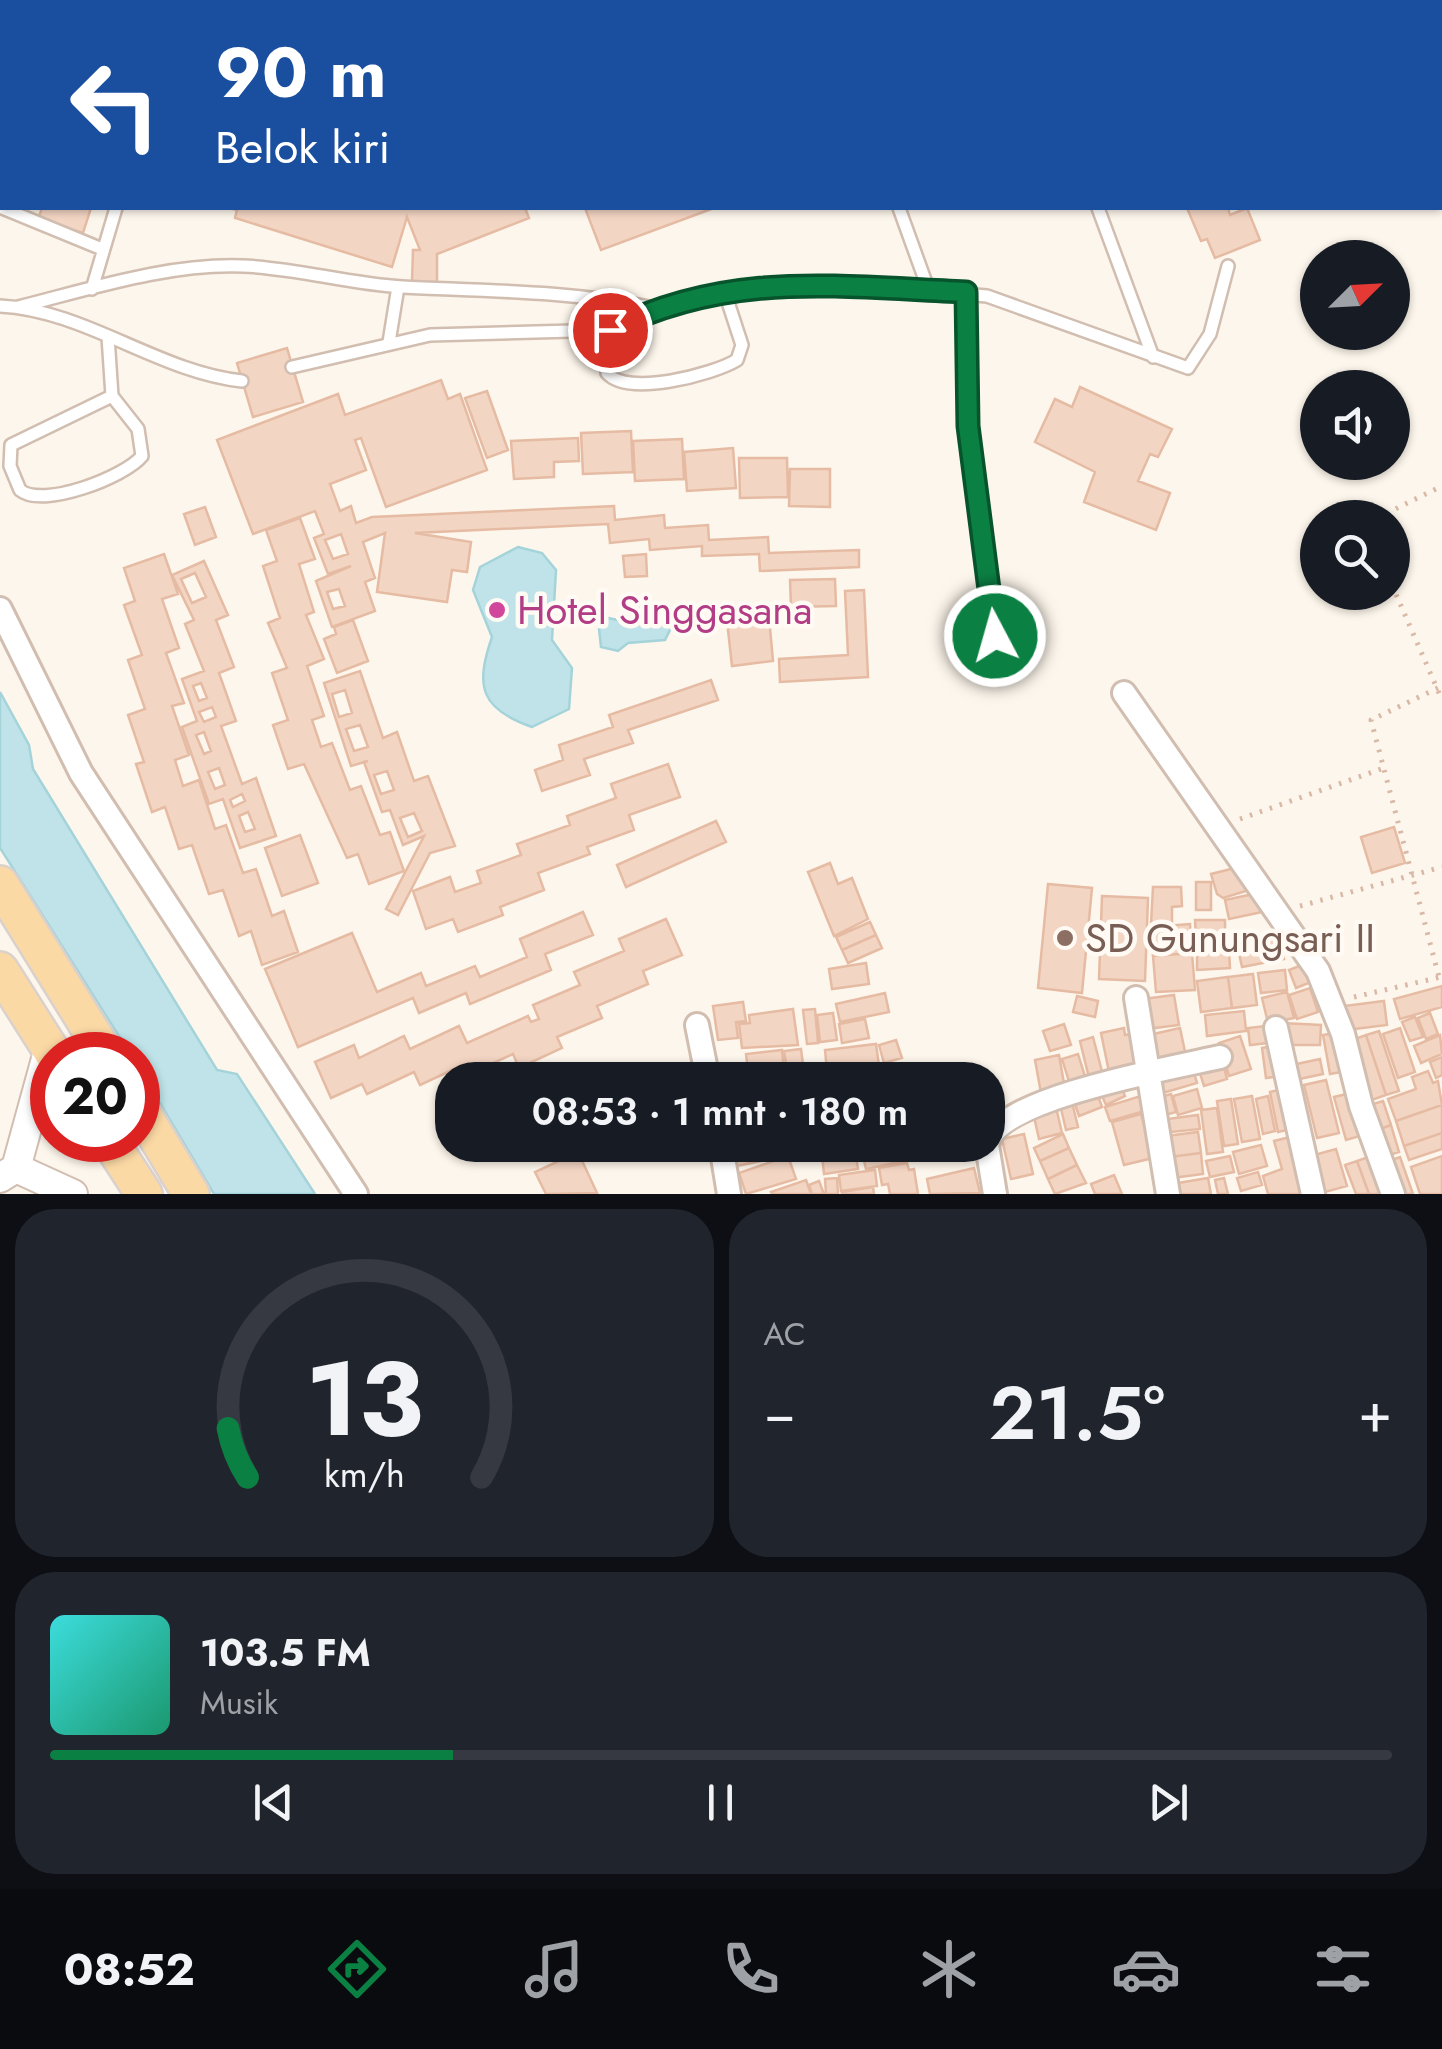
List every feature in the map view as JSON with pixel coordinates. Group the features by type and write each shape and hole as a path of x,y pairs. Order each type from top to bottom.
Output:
{"main road":[{"path":"0,884 92,1032"},
{"path":"0,970 40,1032"},
{"path":"160,1143 190,1194"}],"street":[{"path":"0,609 80,773 356,1194"},
{"path":"1124,693 1318,971 1332,1002 1392,1194"},
{"path":"1136,998 1168,1194"},
{"path":"73,1002 80,1032"},
{"path":"697,1025 704,1062"},
{"path":"1276,1028 1313,1194"},
{"path":"1005,1120 1024,1110 1147,1072 1220,1057"},
{"path":"30,1112 8,1173 73,1194"},
{"path":"724,1162 730,1194"},
{"path":"990,1162 995,1194"}],"lane":[{"path":"7,210 102,249"},
{"path":"92,289 115,210"},
{"path":"901,210 929,291"},
{"path":"1099,210 1154,356"},
{"path":"18,307 167,273 238,265 398,287 498,289 608,298 654,308"},
{"path":"292,367 430,335 610,330 654,308 724,290 830,283 986,296 1186,368 1192,365 1210,334 1228,266"},
{"path":"389,342 398,287"},
{"path":"608,298 608,372 620,384 656,383 730,364 742,350 724,290"},
{"path":"966,292 968,426 995,636"},
{"path":"0,306 18,307 108,337 198,374 242,381"},
{"path":"108,337 112,396 138,430 144,448 138,461 124,471 59,495 36,498 20,490 10,466 12,445 112,396"}],"path":[{"path":"1410,502 1442,486"},
{"path":"1403,610 1442,700"},
{"path":"1332,1002 1441,977 1372,717 1438,688"},
{"path":"1218,826 1384,768"},
{"path":"1277,912 1442,867"}],"water":[{"path":"518,547 542,553 556,570 552,640 572,668 569,709 532,727 501,712 486,694 484,669 492,637 473,590 480,567"},
{"path":"653,604 670,612 673,624 665,640 628,643 618,651 601,647 599,629 608,618 622,621 638,605"},
{"path":"0,692 29,745 33,769 217,1070 237,1074 315,1194 214,1194 160,1103 160,1032 116,1032 0,848"}],"building":[{"path":"41,210 90,210 83,233 38,219"},
{"path":"237,210 526,210 529,218 437,254 437,282 412,282 413,250 420,250 407,217 392,267 235,218"},
{"path":"586,210 709,210 601,250"},
{"path":"1188,210 1229,210 1230,215 1248,210 1260,240 1215,258 1207,239 1201,241"},
{"path":"287,348 303,402 253,417 237,363"},
{"path":"441,380 448,399 460,394 487,470 386,507 361,438 355,440 366,470 330,484 340,511 351,506 356,523 372,517 614,506 615,520 664,515 665,528 708,525 709,540 768,537 769,553 859,550 859,567 760,571 759,554 702,556 702,546 650,550 649,539 610,543 608,524 415,533 471,542 467,572 452,570 447,602 377,592 385,533 363,542 375,578 365,582 375,611 332,627 316,581 351,566 328,574 314,538 324,534 315,511 253,534 217,440 338,394 345,415","holes":["341,534 348,554 333,559 325,540","339,589 345,606 333,609 327,592"]},
{"path":"1080,387 1172,429 1158,457 1150,454 1138,481 1170,493 1156,530 1084,502 1095,472 1035,442 1055,399 1072,407"},
{"path":"487,391 508,450 487,458 465,398"},
{"path":"631,431 633,472 583,474 581,433"},
{"path":"578,438 579,461 554,462 554,477 514,479 511,441"},
{"path":"682,439 684,479 635,481 633,441"},
{"path":"733,448 736,488 687,491 684,452"},
{"path":"739,458 787,458 788,497 740,498"},
{"path":"790,469 830,469 830,507 789,506"},
{"path":"205,507 216,537 195,545 184,514"},
{"path":"300,518 315,559 299,564 314,612 306,615 324,659 307,666 324,716 312,720 321,747 332,743 350,790 361,786 380,835 390,832 404,871 369,884 358,854 347,858 304,764 288,769 273,725 288,720 272,673 287,668 268,623 280,618 263,566 277,561 266,530"},
{"path":"164,554 178,594 162,599 179,648 166,653 184,703 172,706 189,755 175,760 183,786 199,780 215,829 226,825 243,873 256,869 272,916 284,911 298,952 262,965 251,931 239,936 223,890 209,894 192,845 179,849 165,807 152,812 136,764 144,762 128,715 145,709 128,660 142,655 124,605 135,601 124,568"},
{"path":"646,554 647,576 625,577 623,556"},
{"path":"204,561 228,615 216,620 234,667 219,673 236,721 221,726 242,784 256,778 276,836 240,848 223,799 209,804 182,727 197,721 182,679 204,671 185,624 194,620 172,575","holes":["195,573 206,597 192,603 181,579","201,683 207,698 199,701 193,686","212,707 216,717 204,722 199,712","204,732 211,751 204,754 196,735","219,768 225,785 215,789 208,772","242,794 245,801 233,807 230,800","248,812 255,829 245,832 239,816"]},
{"path":"835,579 836,606 791,607 790,580"},
{"path":"864,590 868,677 780,682 779,659 848,655 845,591"},
{"path":"769,617 773,661 732,666 727,621"},
{"path":"353,620 368,661 337,673 324,639 336,634 334,627"},
{"path":"360,671 383,738 397,732 414,781 428,776 455,846 430,853 398,915 386,909 424,836 403,845 390,810 382,812 364,762 351,766 324,683","holes":["345,690 352,713 339,717 332,694","360,725 368,747 354,751 346,729","387,771 394,790 381,794 374,775","414,813 422,831 408,837 400,818"]},
{"path":"711,680 718,700 628,730 633,743 584,759 590,775 542,791 535,770 563,760 559,745 613,727 609,715"},
{"path":"668,764 680,797 629,815 634,830 587,847 590,854 538,873 544,890 500,907 503,915 458,932 453,919 426,929 413,891 450,877 455,892 481,883 477,871 521,855 517,844 570,825 567,816 616,798 611,784"},
{"path":"716,821 726,842 626,887 617,865"},
{"path":"1394,827 1405,863 1372,873 1361,837"},
{"path":"300,835 318,883 282,896 265,848"},
{"path":"830,863 838,884 852,878 868,919 834,936 808,872"},
{"path":"1243,866 1256,888 1223,898 1217,894 1211,874"},
{"path":"1196,882 1211,882 1211,910 1196,910"},
{"name":"SD Gunungsari II","path":"1048,884 1092,888 1082,993 1038,988"},
{"path":"1153,887 1181,887 1182,906 1172,907 1172,923 1151,924"},
{"path":"1258,893 1262,912 1229,919 1225,900"},
{"path":"1102,896 1148,898 1145,981 1099,979"},
{"path":"583,912 593,935 545,954 551,970 470,1004 466,993 419,1013 413,998 298,1047 265,969 352,933 377,992 421,973 426,986 475,966 480,977 527,957 520,939"},
{"path":"666,919 682,955 643,971 648,984 597,1006 602,1018 557,1037 562,1048 532,1062 516,1062 513,1054 495,1062 435,1062 435,1078 420,1085 414,1072 367,1094 362,1084 331,1098 315,1062 354,1045 359,1058 404,1036 410,1049 459,1026 467,1043 528,1016 531,1022 539,1019 533,1005 580,985 574,972 624,951 619,939"},
{"path":"1195,920 1225,920 1225,941 1196,941"},
{"path":"870,922 876,935 842,950 836,937"},
{"path":"1190,924 1192,953 1153,956 1151,927"},
{"path":"876,935 882,948 848,963 842,950"},
{"path":"1279,935 1284,959 1242,967 1237,944"},
{"path":"1229,950 1230,968 1197,970 1197,951"},
{"path":"1192,953 1195,990 1156,992 1153,956"},
{"path":"1310,962 1316,980 1296,988 1289,970"},
{"path":"866,963 869,984 832,989 829,969"},
{"path":"1285,970 1287,990 1261,993 1258,973"},
{"path":"1253,974 1257,1005 1232,1008 1228,977"},
{"path":"1228,977 1232,1008 1201,1012 1197,981"},
{"path":"1442,986 1442,1007 1400,1019 1394,999"},
{"path":"1310,988 1318,1012 1297,1019 1289,995"},
{"path":"1287,992 1294,1018 1268,1023 1262,998"},
{"path":"885,993 889,1012 840,1022 836,1004"},
{"path":"1174,995 1179,1025 1147,1029 1143,999"},
{"path":"1077,996 1098,1001 1095,1017 1073,1012"},
{"path":"1384,1001 1387,1025 1346,1030 1344,1006"},
{"path":"743,1002 746,1021 736,1022 738,1038 718,1040 713,1006"},
{"path":"793,1009 798,1045 742,1048 739,1024 750,1023 749,1015"},
{"path":"815,1009 818,1043 807,1044 803,1010"},
{"path":"1244,1011 1246,1031 1207,1036 1205,1015"},
{"path":"833,1013 837,1040 820,1042 817,1015"},
{"path":"1430,1013 1438,1034 1426,1039 1418,1018"},
{"path":"1415,1017 1423,1037 1410,1041 1402,1022"},
{"path":"865,1019 869,1038 842,1043 839,1024"},
{"path":"1282,1023 1321,1025 1320,1045 1281,1045"},
{"path":"1064,1024 1071,1045 1050,1051 1043,1031"},
{"path":"1274,1025 1276,1042 1250,1045 1248,1028"},
{"path":"1124,1028 1125,1035 1139,1033 1144,1070 1109,1072 1101,1033"},
{"path":"1180,1028 1187,1061 1156,1067 1149,1035"},
{"path":"1400,1028 1415,1072 1398,1078 1383,1034"},
{"path":"1379,1031 1399,1091 1386,1095 1366,1035"},
{"path":"1340,1032 1347,1071 1330,1074 1323,1035"},
{"path":"1366,1035 1386,1095 1369,1101 1349,1041"},
{"path":"1440,1035 1442,1054 1421,1063 1414,1046"},
{"path":"1240,1036 1251,1069 1229,1076 1219,1043"},
{"path":"1093,1037 1105,1083 1091,1086 1080,1041"},
{"path":"896,1040 902,1058 884,1062 879,1045"},
{"path":"876,1044 878,1062 826,1062 825,1050"},
{"path":"1277,1045 1282,1076 1266,1078 1262,1048"},
{"path":"801,1049 803,1062 786,1062 784,1051"},
{"path":"782,1050 783,1062 747,1062 746,1054"},
{"path":"1078,1054 1089,1089 1073,1094 1062,1059"},
{"path":"1059,1055 1065,1089 1041,1093 1035,1060"},
{"path":"1442,1057 1442,1075 1436,1078 1430,1062"},
{"path":"1320,1059 1323,1074 1290,1081 1287,1066"},
{"path":"1222,1060 1227,1079 1204,1086 1198,1067"},
{"path":"1192,1066 1197,1083 1156,1095 1151,1078"},
{"path":"1428,1071 1433,1083 1438,1081 1442,1105 1396,1121 1388,1099 1416,1089 1412,1077"},
{"path":"1326,1080 1339,1133 1317,1138 1304,1085"},
{"path":"1120,1083 1125,1096 1106,1105 1100,1091"},
{"path":"1197,1089 1202,1108 1178,1115 1173,1096"},
{"path":"1282,1089 1291,1129 1278,1132 1270,1092"},
{"path":"1355,1092 1367,1134 1346,1140 1334,1097"},
{"path":"1097,1093 1102,1107 1079,1116 1074,1101"},
{"path":"1171,1094 1176,1112 1159,1117 1153,1099"},
{"path":"1144,1095 1148,1110 1110,1121 1105,1107"},
{"path":"1252,1096 1260,1139 1242,1142 1234,1099"},
{"path":"1268,1096 1275,1131 1263,1134 1256,1099"},
{"path":"1071,1098 1078,1127 1066,1130 1059,1100"},
{"path":"1231,1099 1238,1144 1224,1146 1217,1101"},
{"path":"1383,1101 1391,1125 1372,1132 1363,1107"},
{"path":"1055,1103 1062,1133 1039,1139 1032,1108"},
{"path":"1442,1105 1442,1133 1404,1146 1396,1121"},
{"path":"1217,1108 1223,1152 1207,1154 1201,1110"},
{"path":"1141,1114 1153,1158 1124,1165 1112,1122"},
{"path":"1198,1115 1200,1129 1162,1133 1160,1120"},
{"path":"1391,1125 1399,1152 1380,1158 1372,1132"},
{"path":"1198,1132 1201,1153 1169,1157 1166,1136"},
{"path":"1442,1133 1442,1149 1409,1160 1404,1146"},
{"path":"1024,1134 1033,1174 1011,1179 1005,1138"},
{"path":"1063,1134 1069,1148 1040,1161 1034,1148"},
{"path":"1294,1136 1310,1194 1268,1194 1263,1176 1282,1169 1274,1141"},
{"path":"1261,1145 1267,1166 1239,1174 1233,1152"},
{"path":"1069,1148 1077,1165 1048,1179 1040,1161"},
{"path":"1336,1149 1347,1186 1325,1192 1314,1155"},
{"path":"1201,1153 1203,1174 1172,1178 1169,1157"},
{"path":"1230,1156 1234,1172 1210,1177 1206,1161"},
{"path":"1371,1156 1384,1191 1377,1194 1369,1194 1357,1161"},
{"path":"1442,1156 1442,1194 1420,1194 1411,1167"},
{"path":"1400,1157 1413,1194 1398,1194 1386,1162"},
{"path":"1357,1161 1369,1194 1356,1194 1345,1165"},
{"path":"556,1162 583,1162 597,1193 546,1194 535,1172"},
{"path":"771,1162 790,1162 796,1179 746,1194 739,1173"},
{"path":"823,1162 857,1162 858,1169 824,1174"},
{"path":"864,1162 899,1162 866,1169"},
{"path":"907,1163 909,1170 914,1169 918,1194 890,1194 888,1184 882,1185 879,1168"},
{"path":"1077,1165 1086,1183 1055,1194 1048,1179"},
{"path":"974,1168 980,1193 930,1194 927,1179"},
{"path":"875,1170 877,1186 841,1191 839,1175"},
{"path":"1258,1172 1262,1185 1241,1191 1237,1178"},
{"path":"1114,1175 1122,1194 1095,1194 1091,1184"},
{"path":"837,1178 838,1194 826,1194 825,1179"},
{"path":"1208,1178 1211,1194 1174,1194 1172,1184"},
{"path":"1224,1178 1228,1194 1218,1194 1215,1180"},
{"path":"806,1180 811,1194 771,1192"},
{"path":"819,1181 824,1194 812,1194 809,1185"},
{"path":"873,1187 874,1194 842,1194 842,1192"}],"place":[{"name":"Hotel Singgasana","path":"497,610"},
{"name":"SD Gunungsari II","path":"1065,938"}],"route":[{"path":"610,330 654,308 724,290 830,283 966,292 968,426 995,636"}]}
